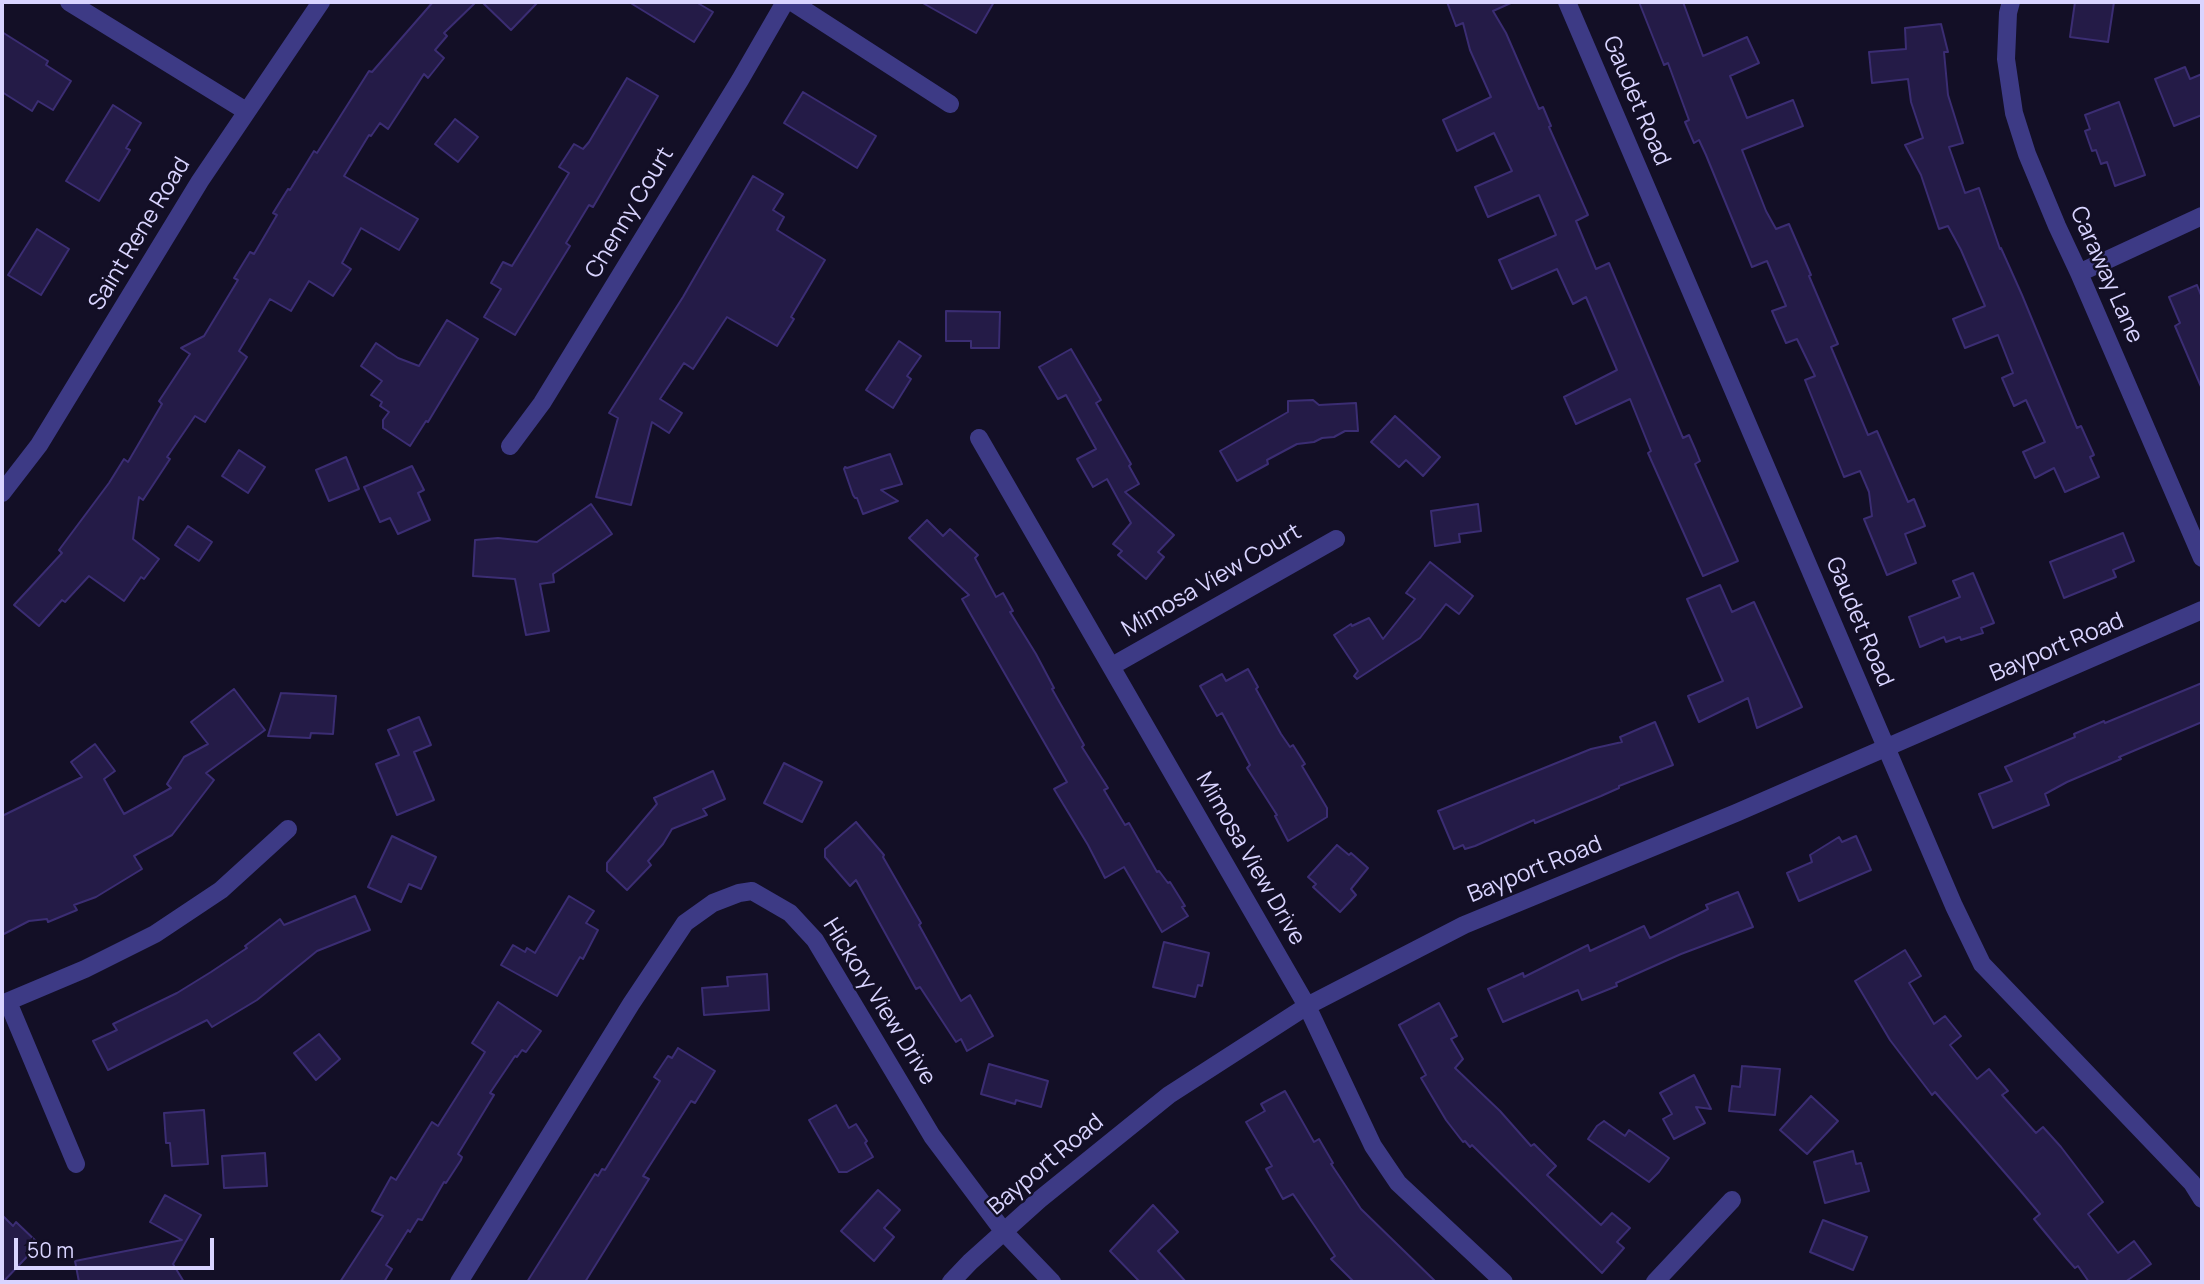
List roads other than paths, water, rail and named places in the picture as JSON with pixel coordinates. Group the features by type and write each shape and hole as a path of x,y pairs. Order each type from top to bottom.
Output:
{"street":[{"path":"69,2 246,111"},
{"name":"Saint Rene Road","path":"2,493 39,445 200,181 321,2"},
{"name":"Chenny Court","path":"510,446 549,392 785,2"},
{"path":"792,2 950,104"},
{"name":"Gaudet Road","path":"1567,2 1954,906 1982,964 2192,1182 2202,1199"},
{"name":"Caraway Lane","path":"2011,2 2006,59 2014,113 2027,154 2202,558"},
{"path":"2079,272 2202,216"},
{"name":"Mimosa View Drive","path":"979,438 1307,1006 1373,1146 1398,1182 1504,1282"},
{"name":"Mimosa View Court","path":"1112,666 1336,539"},
{"name":"Bayport Road","path":"951,1282 1039,1200 1169,1095 1307,1006 1464,926 1726,818 2202,610"},
{"path":"76,1164 5,1003 85,969 155,934 220,890 288,830"},
{"name":"Hickory View Drive","path":"459,1282 685,923 713,903 752,891 790,913 815,940 932,1136 1004,1232 1052,1282"},
{"path":"1655,1282 1732,1200"}]}
